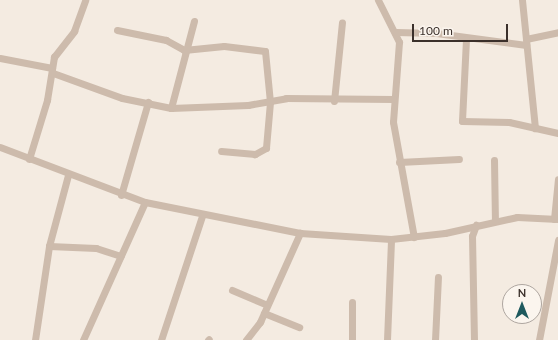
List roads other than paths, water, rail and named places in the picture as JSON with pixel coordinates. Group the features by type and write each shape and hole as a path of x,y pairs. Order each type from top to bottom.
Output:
{"street":[{"path":"29,159 53,71 54,57 74,31 85,0"},
{"path":"378,0 396,32 400,49 393,99 399,162 414,237"},
{"path":"522,0 535,128"},
{"path":"171,108 184,50 194,21"},
{"path":"334,100 342,22"},
{"path":"117,30 166,40 184,50 224,46 265,51 270,102 267,142 263,152 221,151"},
{"path":"396,32 436,33 466,38 526,42 558,32"},
{"path":"466,38 462,120 502,121 558,132"},
{"path":"0,58 53,71 122,98 148,102 171,108 270,102 286,98 334,100 393,99"},
{"path":"121,195 148,102"},
{"path":"0,147 121,195 202,216 300,233 391,239 414,237 495,220 556,219 558,179"},
{"path":"399,162 459,159"},
{"path":"494,160 495,220"},
{"path":"35,340 49,246 68,175"},
{"path":"83,340 146,202"},
{"path":"161,340 202,216"},
{"path":"474,340 472,236 476,225"},
{"path":"246,340 265,309 300,233"},
{"path":"387,340 391,239"},
{"path":"539,340 558,240"},
{"path":"49,246 96,248 122,256"},
{"path":"435,340 438,277"},
{"path":"232,290 300,327"},
{"path":"352,302 352,340"}]}
